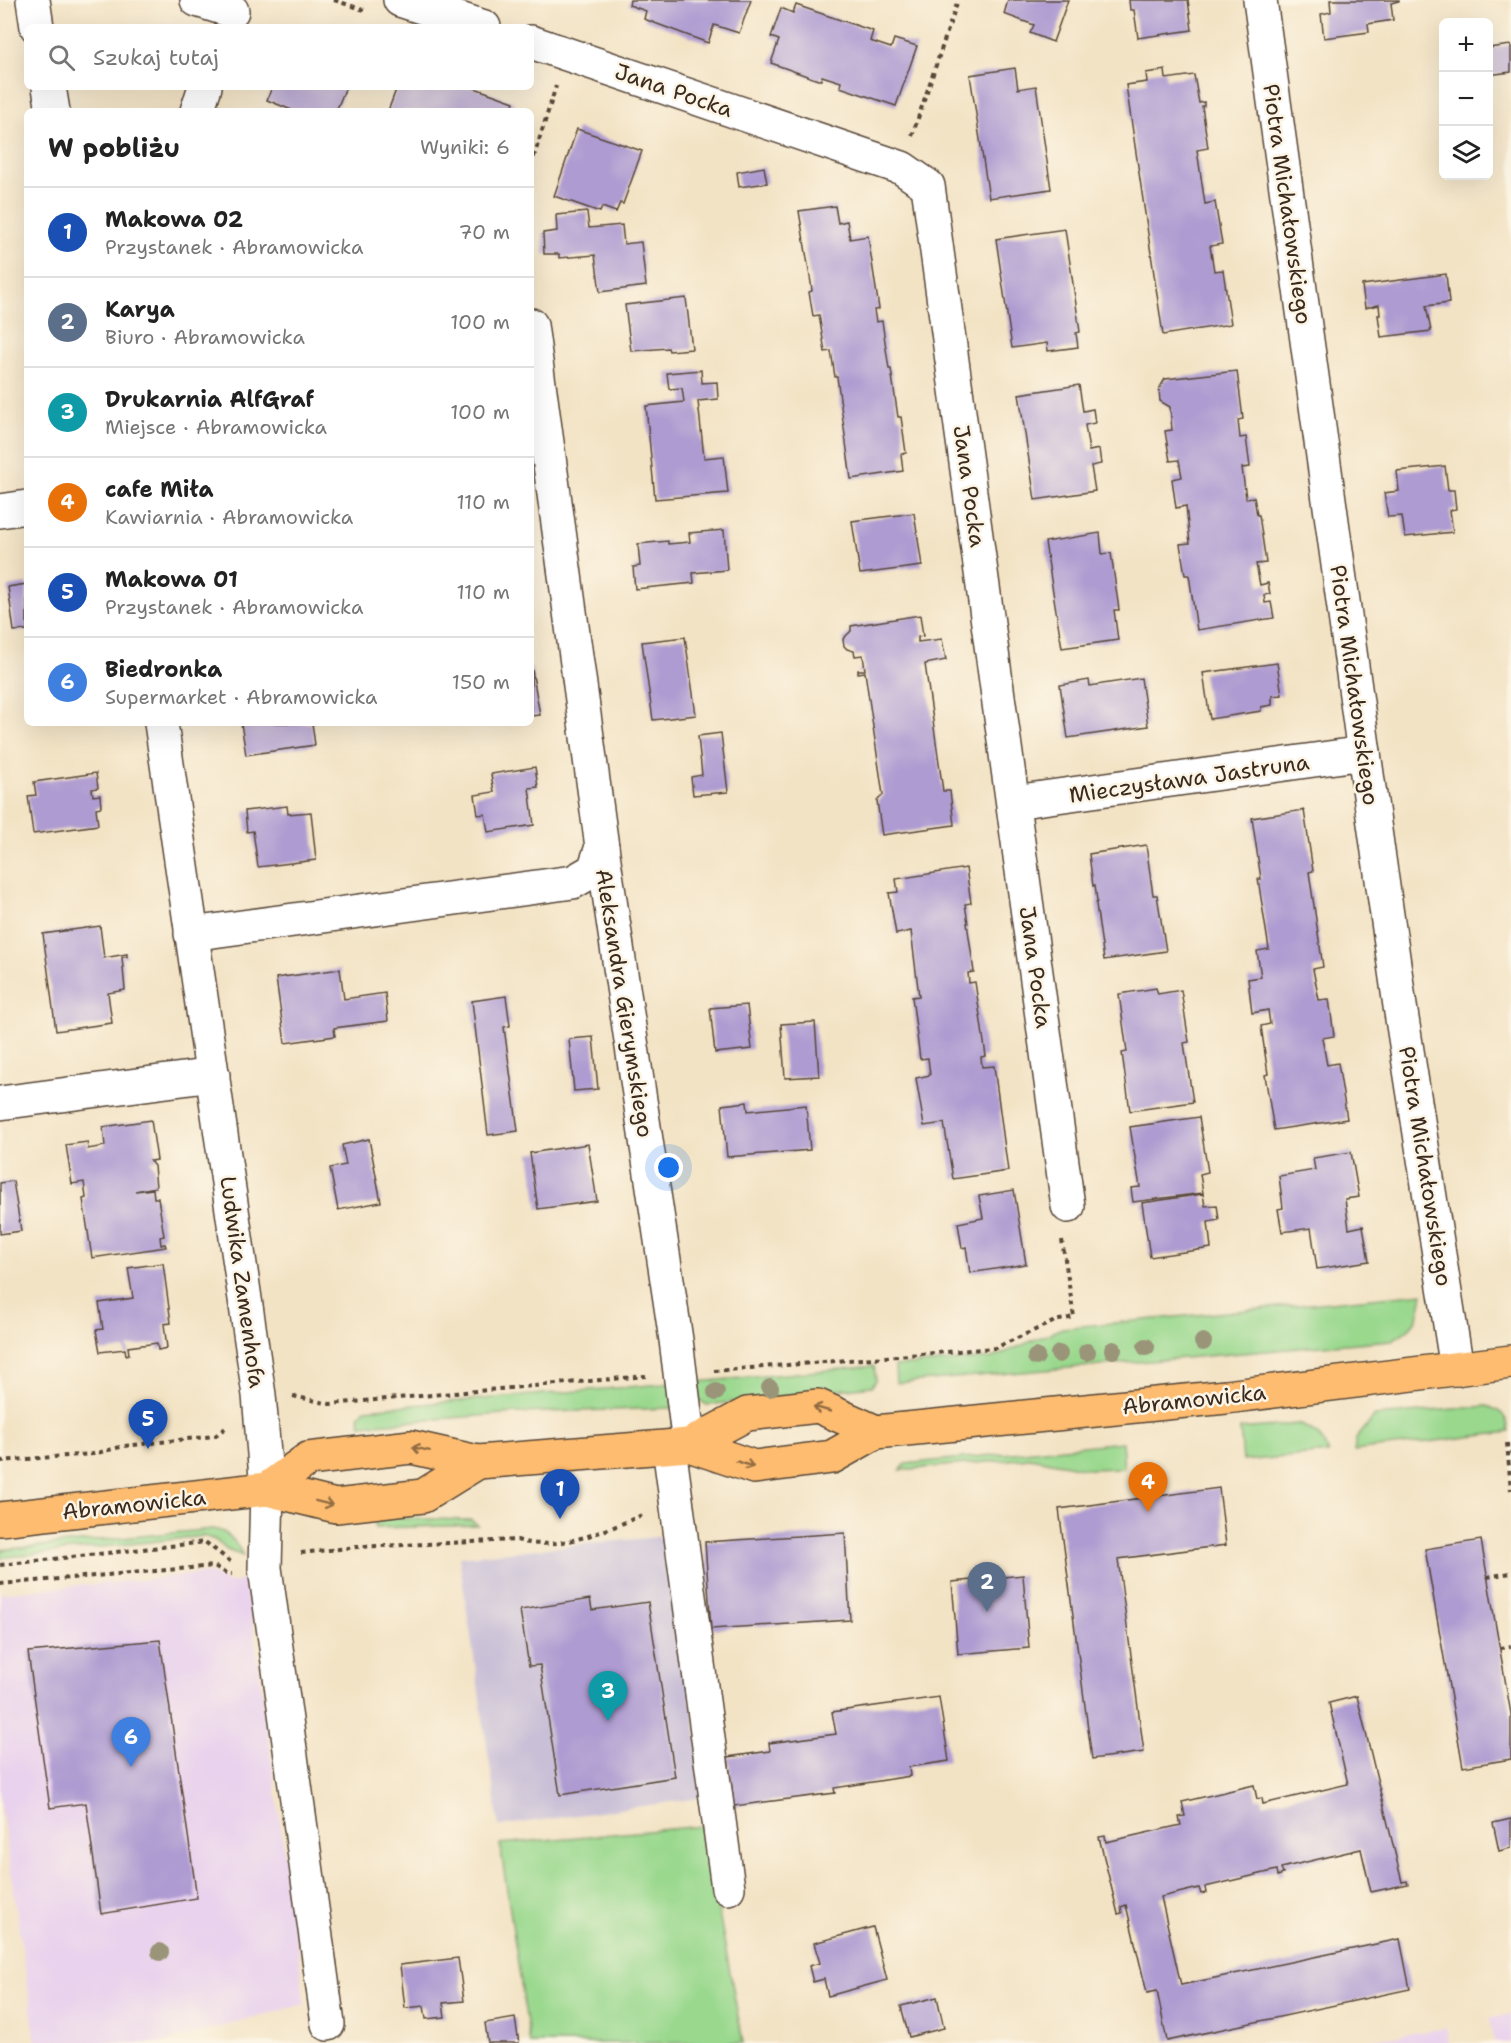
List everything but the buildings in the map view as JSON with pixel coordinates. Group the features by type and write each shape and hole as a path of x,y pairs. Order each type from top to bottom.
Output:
{"main road":[{"name":"Abramowicka","path":"267,1489 308,1459 348,1453 411,1447 478,1462 679,1446 754,1467 832,1457 876,1432 1226,1397 1511,1362"},
{"name":"Abramowicka","path":"679,1446 747,1414 818,1406 876,1432"},
{"name":"Abramowicka","path":"0,1519 267,1489 336,1506 423,1496 478,1462"}],"street":[{"path":"33,0 37,24"},
{"path":"198,0 231,13"},
{"path":"400,0 475,24"},
{"name":"Piotra Michałowskiego","path":"1260,0 1400,1006 1457,1369"},
{"name":"Jana Pocka","path":"534,43 902,168 928,186 1068,1206"},
{"path":"49,90 52,108"},
{"path":"198,108 204,90"},
{"name":"Aleksandra Gierymskiego","path":"534,347 602,847 676,1340 679,1446 677,1502 728,1888"},
{"path":"0,511 24,507"},
{"name":"Ludwika Zamenhofa","path":"161,726 259,1395 267,1489 265,1564 327,2024"},
{"name":"Mieczysława Jastruna","path":"1014,802 1364,753"},
{"name":"Aleksandra Gierymskiego","path":"191,934 573,882 594,870 602,847"},
{"path":"0,1103 213,1076"}],"path":[{"path":"902,168 958,0"},
{"path":"534,156 559,77"},
{"path":"0,1461 93,1454 124,1446 214,1436 232,1422 238,1398 279,1393 330,1404 342,1403"},
{"path":"1507,1443 1511,1490"},
{"path":"0,1584 214,1566 228,1574 303,1552 357,1547 517,1540 530,1545 585,1539 669,1503 677,1502"},
{"path":"0,1565 205,1542 233,1563 265,1564"},
{"path":"1487,1577 1511,1573"},
{"path":"1500,1648 1511,1646"}],"shaded area":[{"path":"667,1536 706,1797 499,1826 459,1557"},
{"path":"210,1573 229,1583 247,1580 305,2004 161,2043 36,2043 0,1800 0,1593"},
{"path":"1511,2014 1511,2043 1494,2043 1489,2019"},
{"path":"1446,2028 1449,2043 1348,2043"}],"green space":[{"path":"1423,1293 1415,1321 1406,1331 1392,1340 896,1383 895,1366 992,1358 1062,1328"},
{"path":"874,1366 876,1380 872,1386 707,1405 699,1400 697,1382"},
{"path":"674,1383 672,1408 516,1413 361,1425 359,1416 365,1409"},
{"path":"1487,1406 1503,1415 1509,1432 1354,1451 1356,1439 1375,1416"},
{"path":"1298,1424 1317,1434 1328,1453 1243,1461 1240,1429"},
{"path":"1122,1442 1124,1468 1088,1469 1030,1458 900,1470 905,1464"},
{"path":"383,1518 471,1520 478,1525 375,1528 375,1524"},
{"path":"213,1529 224,1532 232,1538 243,1556 227,1550 215,1540 204,1536 0,1558 0,1550"},
{"path":"703,1826 743,2043 530,2043 500,1844"}],"place":[{"name":"Makowa 01","path":"148,1449"},
{"name":"cafe Miła","path":"1148,1512"},
{"name":"Makowa 02","path":"560,1519"},
{"name":"Karya","path":"987,1612"},
{"name":"Drukarnia AlfGraf","path":"608,1721"},
{"name":"Biedronka","path":"131,1767"}]}
